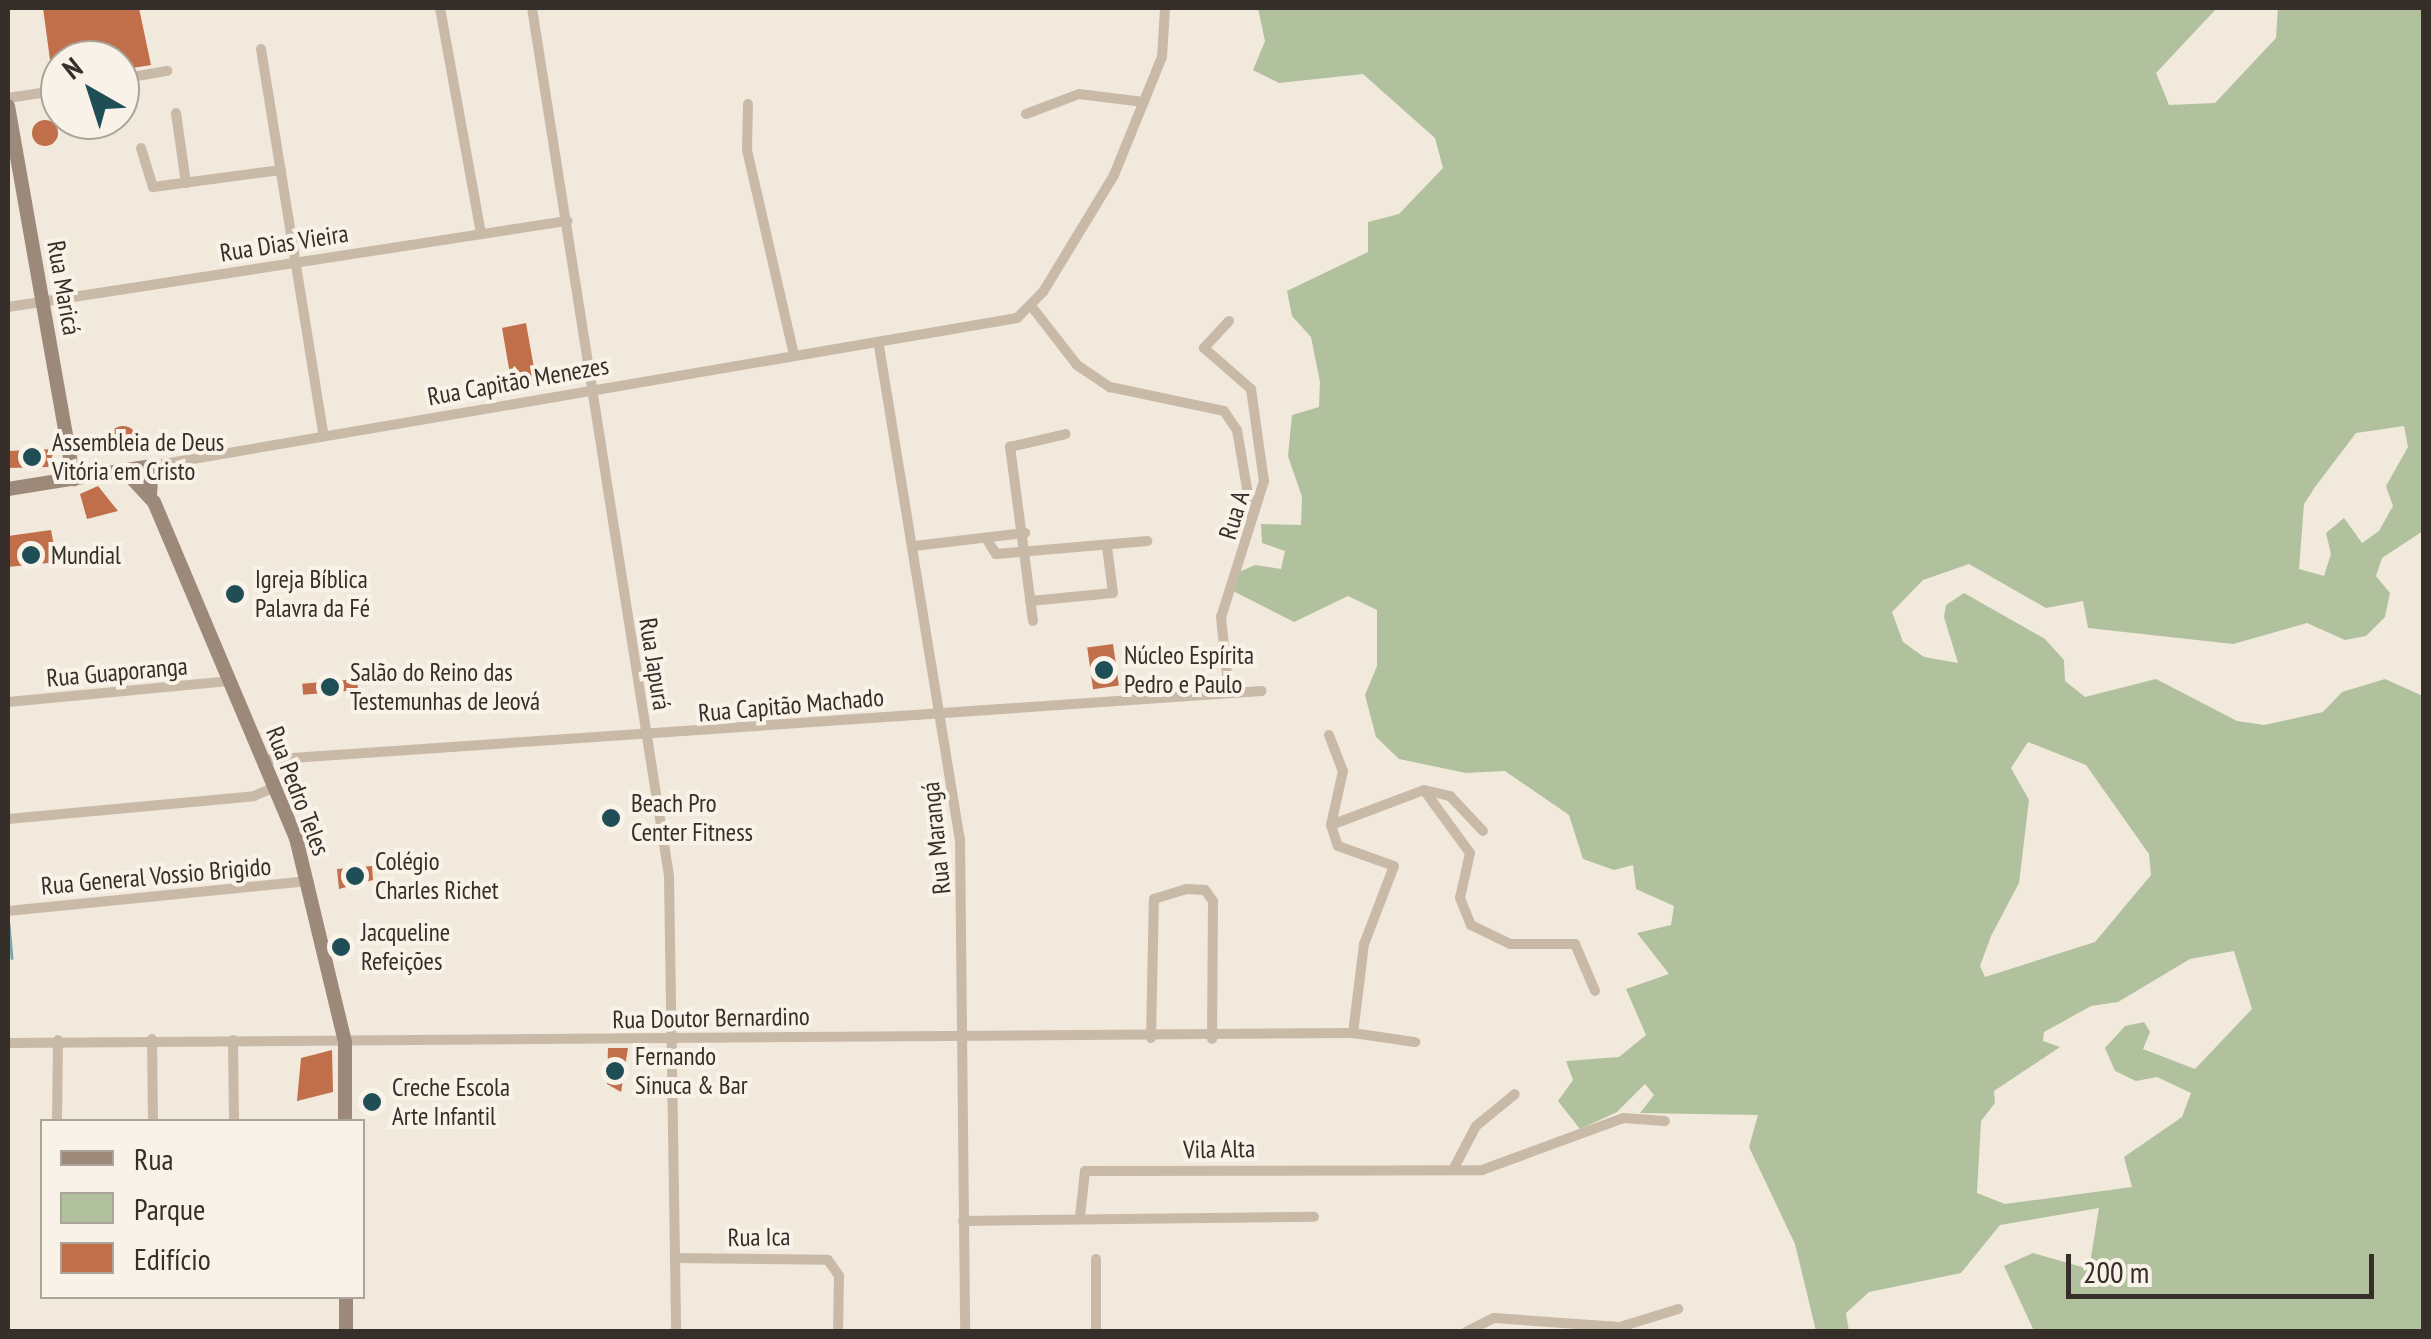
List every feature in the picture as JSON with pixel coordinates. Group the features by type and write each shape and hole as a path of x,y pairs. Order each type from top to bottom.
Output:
{"street":[{"path":"440,8 481,234"},
{"name":"Rua Japurá","path":"532,8 669,876 676,1332"},
{"path":"1165,8 1162,57 1114,175 1032,307 1077,365 1110,387 1224,411 1237,430 1252,519"},
{"path":"261,49 324,436"},
{"path":"140,76 167,71"},
{"path":"1026,114 1079,94 1144,102"},
{"path":"8,102 40,95"},
{"name":"Rua Maricá","path":"8,102 74,478"},
{"path":"748,104 747,150 794,356"},
{"path":"176,113 186,183"},
{"path":"141,148 152,187 281,170"},
{"name":"Rua Dias Vieira","path":"8,307 567,222"},
{"name":"Rua Capitão Menezes","path":"8,489 794,356 879,346 1017,318 1032,307"},
{"name":"Rua A","path":"1228,321 1204,348 1243,378 1258,403 1264,481 1222,617 1229,693"},
{"name":"Rua Marangá","path":"879,346 960,838 965,1332"},
{"path":"1033,621 1011,444 1066,434"},
{"name":"Rua Pedro Teles","path":"150,493 152,466"},
{"name":"Rua Pedro Teles","path":"124,470 150,493 275,787 308,882 345,1042 346,1119"},
{"path":"914,546 1025,533"},
{"path":"986,538 996,554 1147,542"},
{"path":"1030,601 1114,593 1107,546"},
{"name":"Rua Guaporanga","path":"8,702 229,680"},
{"name":"Rua Capitão Machado","path":"263,760 646,737 940,712 1262,692"},
{"path":"1330,735 1343,772 1331,825 1342,851 1394,866 1364,944 1353,1033"},
{"path":"8,819 254,796 275,787"},
{"path":"1331,825 1424,790 1450,796 1484,832"},
{"path":"1424,790 1445,829 1470,853 1460,898 1471,925 1510,944 1575,944 1595,991"},
{"name":"Rua General Vossio Brigido","path":"8,911 308,882"},
{"path":"1151,1038 1154,899 1186,888 1205,890 1213,901 1212,1038"},
{"name":"Rua Doutor Bernardino","path":"8,1043 152,1038 345,1042 964,1036 1212,1038 1353,1033 1415,1042"},
{"path":"152,1038 153,1119"},
{"path":"56,1119 58,1040"},
{"path":"232,1040 234,1119"},
{"path":"1515,1094 1476,1126 1454,1168 1506,1166 1623,1118 1665,1121"},
{"name":"Vila Alta","path":"1080,1217 1085,1171 1327,1168 1401,1175 1454,1168"},
{"path":"963,1221 1314,1217"},
{"name":"Rua Ica","path":"674,1258 828,1260 839,1276 838,1332"},
{"path":"1096,1259 1096,1332"},
{"path":"346,1299 346,1332"},
{"path":"1466,1332 1494,1318 1634,1326 1678,1310"}],"green space":[{"path":"1258,8 2217,8 2156,73 2169,105 2215,103 2276,38 2278,8 2423,8 2423,531 2382,558 2376,576 2390,593 2385,617 2366,636 2345,640 2307,623 2233,644 2088,628 2083,601 2046,608 1969,564 1923,580 1892,612 1903,642 1924,657 1958,663 1944,617 1946,605 1964,593 2045,639 2064,660 2065,681 2085,697 2156,679 2237,721 2264,725 2323,712 2342,692 2385,679 2423,696 2423,1331 2034,1331 2004,1266 2033,1253 2089,1269 2099,1208 2000,1225 1961,1273 1869,1292 1846,1313 1849,1331 1816,1331 1795,1244 1749,1147 1758,1115 1640,1113 1654,1095 1645,1084 1617,1112 1580,1129 1558,1101 1573,1080 1566,1061 1619,1057 1646,1035 1626,989 1669,974 1637,933 1671,925 1674,906 1636,889 1633,865 1614,870 1583,859 1569,815 1505,771 1466,773 1399,759 1376,737 1365,695 1377,666 1377,610 1348,596 1294,622 1233,591 1239,572 1255,565 1281,569 1285,551 1262,543 1261,524 1301,525 1302,497 1288,456 1292,415 1319,407 1320,382 1311,337 1292,316 1287,291 1368,252 1368,222 1399,214 1443,168 1435,138 1363,74 1279,83 1253,70 1265,41","holes":["2404,426 2408,447 2386,486 2393,506 2379,531 2362,543 2344,518 2326,533 2331,554 2324,576 2299,569 2304,504 2315,487 2356,433","2028,742 2086,765 2149,854 2151,875 2095,942 1985,977 1980,966 2019,883 2029,800 2011,768","2234,951 2252,1009 2195,1069 2143,1049 2150,1032 2144,1022 2125,1026 2105,1048 2115,1071 2136,1081 2157,1077 2191,1093 2182,1117 2124,1157 2132,1187 2005,1204 1977,1193 1981,1121 1995,1103 1994,1091 2060,1047 2043,1041 2044,1032 2091,1006 2118,1002 2190,959"]}],"building":[{"path":"43,8 139,8 151,65 140,67 140,40 47,40"},
{"path":"40,121 40,140 54,142 45,146 36,142 32,133"},
{"path":"526,323 537,385 503,391 501,381 511,380 502,328"},
{"path":"123,426 133,430 137,440 133,450 123,454 113,450 109,440 113,430"},
{"name":"Assembleia de Deus Vitória em Cristo","path":"55,449 48,467 8,468 8,451"},
{"path":"98,486 118,511 87,519 80,494"},
{"name":"Mundial","path":"51,530 57,562 8,567 8,536"},
{"name":"Núcleo Espírita Pedro e Paulo","path":"1113,644 1119,686 1093,689 1087,648"},
{"name":"Salão do Reino das Testemunhas de Jeová","path":"357,679 358,690 303,695 302,684"},
{"name":"Colégio Charles Richet","path":"372,866 373,880 339,889 337,869"},
{"name":"Fernando Sinuca & Bar","path":"608,1048 628,1048 621,1092 607,1084"},
{"path":"332,1050 333,1092 297,1101 301,1058"}],"waterway":[{"path":"9,924 12,958"}],"place":[{"name":"Assembleia de Deus Vitória em Cristo","path":"32,457"},
{"name":"Mundial","path":"31,555"},
{"name":"Igreja Bíblica Palavra da Fé","path":"235,594"},
{"name":"Núcleo Espírita Pedro e Paulo","path":"1104,670"},
{"name":"Salão do Reino das Testemunhas de Jeová","path":"330,687"},
{"name":"Beach Pro Center Fitness","path":"611,818"},
{"name":"Colégio Charles Richet","path":"355,876"},
{"name":"Jacqueline Refeições","path":"341,947"},
{"name":"Fernando Sinuca & Bar","path":"615,1071"},
{"name":"Creche Escola Arte Infantil","path":"372,1102"}]}
